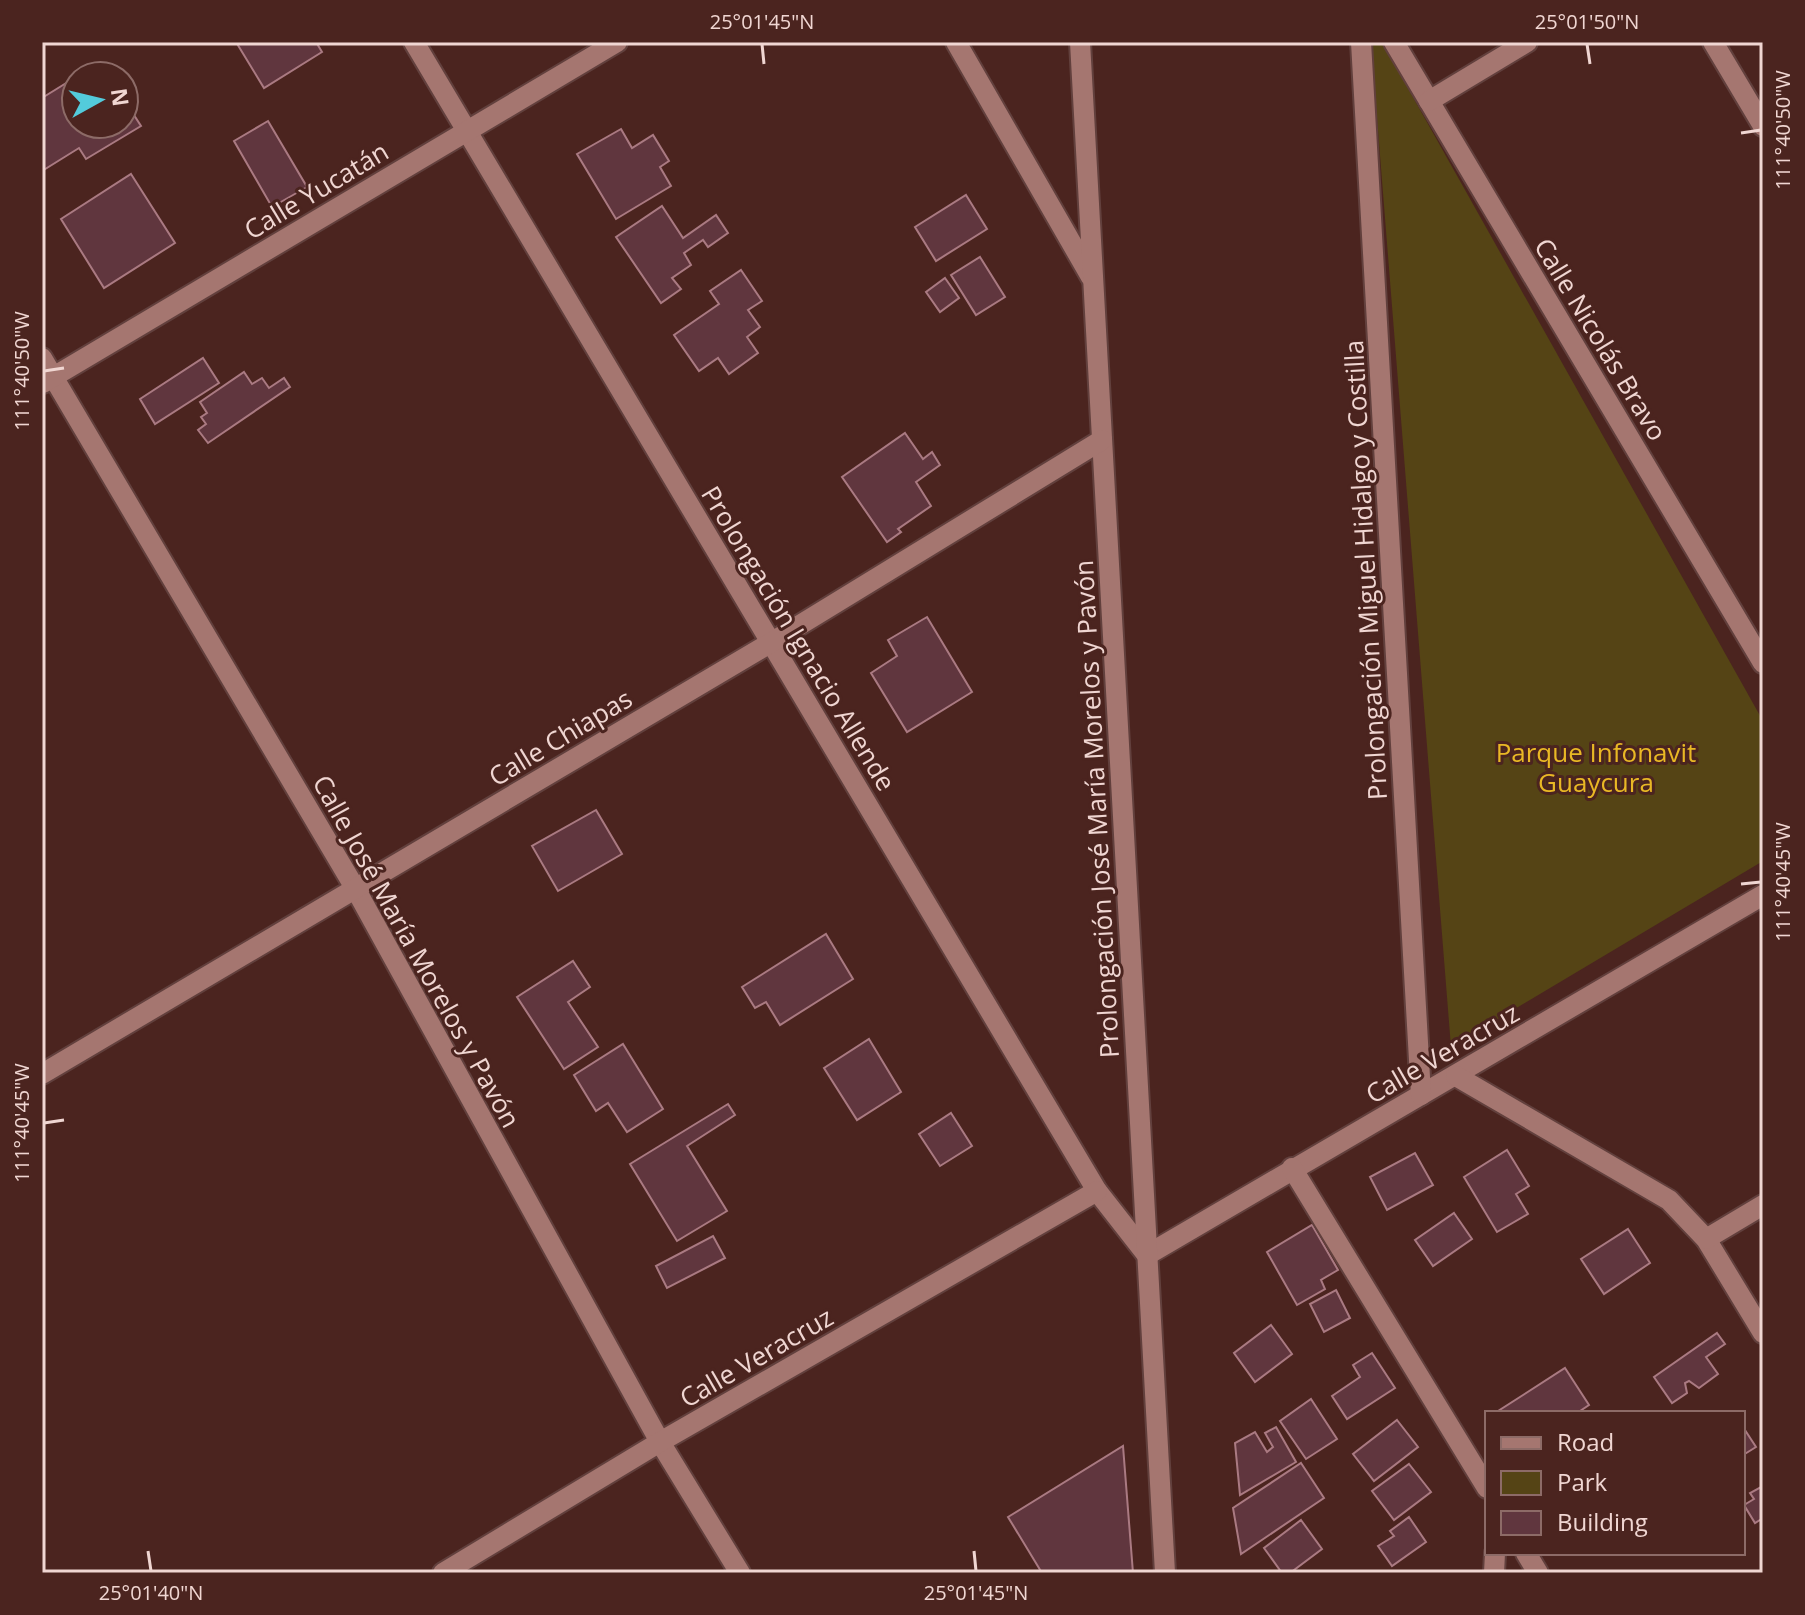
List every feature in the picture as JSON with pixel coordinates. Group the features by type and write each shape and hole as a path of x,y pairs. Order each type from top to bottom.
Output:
{"street":[{"name":"Prolongación Ignacio Allende","path":"414,42 1097,1191 1147,1255"},
{"name":"Calle Yucatán","path":"47,380 617,42"},
{"path":"956,42 1093,280"},
{"name":"Prolongación José María Morelos y Pavón","path":"1080,42 1165,1573"},
{"name":"Prolongación Miguel Hidalgo y Costilla","path":"1361,42 1421,1095"},
{"name":"Calle Nicolás Bravo","path":"1394,42 1763,663"},
{"path":"1429,101 1527,42"},
{"path":"1713,42 1763,126"},
{"name":"Calle José María Morelos y Pavón","path":"42,358 47,380 355,888 660,1442 740,1573"},
{"name":"Calle Chiapas","path":"42,1074 772,642 1102,440"},
{"name":"Calle Veracruz","path":"1147,1255 1763,895"},
{"path":"1456,1076 1669,1200 1706,1239 1763,1333"},
{"path":"1292,1168 1485,1485"},
{"name":"Calle Veracruz","path":"443,1573 660,1442 1097,1191"},
{"path":"1706,1239 1763,1205"},
{"path":"1527,1555 1538,1573"}],"green space":[{"name":"Parque Infonavit Guaycura","path":"1371,42 1382,42 1763,721 1763,861 1451,1047"}],"building":[{"path":"236,42 316,42 322,52 264,88"},
{"path":"60,87 60,140 118,140 86,159 79,148 42,171 42,98"},
{"path":"268,121 307,187 272,207 234,141"},
{"path":"621,129 632,148 653,135 669,161 660,167 671,186 616,219 577,154"},
{"path":"131,174 175,243 104,288 61,219"},
{"path":"966,195 987,229 936,261 915,227"},
{"path":"662,206 683,238 716,215 728,233 708,247 703,240 684,253 691,265 672,278 681,289 661,303 616,237"},
{"path":"980,257 1005,297 976,315 951,275"},
{"path":"741,270 762,301 748,310 760,327 747,337 758,353 729,374 718,358 699,371 674,335 719,304 710,291"},
{"path":"945,278 959,298 940,312 926,292"},
{"path":"203,358 219,383 155,424 140,399"},
{"path":"244,372 252,384 262,378 269,388 284,378 290,387 208,443 198,430 206,424 201,417 207,413 200,402"},
{"path":"905,433 923,459 932,452 940,465 916,482 931,506 898,529 901,532 887,542 842,477"},
{"path":"927,617 972,692 907,732 871,673 897,656 888,640"},
{"path":"596,810 622,854 558,891 532,846"},
{"path":"826,934 853,979 780,1025 766,1002 755,1008 742,987"},
{"path":"573,961 590,987 568,1002 598,1047 564,1069 517,997"},
{"path":"869,1039 901,1092 857,1120 824,1068"},
{"path":"623,1044 663,1109 627,1132 608,1103 596,1111 574,1075"},
{"path":"728,1104 735,1115 687,1146 727,1211 677,1241 630,1164"},
{"path":"951,1113 972,1146 940,1166 919,1134"},
{"path":"1507,1150 1529,1186 1516,1194 1528,1214 1497,1232 1464,1177"},
{"path":"1415,1153 1433,1185 1387,1210 1370,1177"},
{"path":"1454,1213 1472,1239 1433,1266 1415,1240"},
{"path":"1312,1225 1338,1270 1321,1280 1325,1289 1297,1305 1267,1252"},
{"path":"1628,1229 1650,1263 1604,1294 1581,1259"},
{"path":"713,1236 725,1258 667,1288 656,1266"},
{"path":"1336,1290 1350,1318 1324,1332 1310,1304"},
{"path":"1271,1325 1292,1354 1255,1382 1234,1353"},
{"path":"1717,1333 1725,1344 1706,1357 1718,1374 1699,1388 1689,1381 1685,1383 1687,1393 1672,1403 1654,1377"},
{"path":"1372,1353 1395,1388 1347,1419 1332,1396 1360,1377 1353,1365"},
{"path":"1565,1368 1589,1405 1580,1411 1498,1411"},
{"path":"1311,1399 1337,1439 1306,1459 1280,1421"},
{"path":"1397,1420 1418,1447 1374,1481 1353,1454"},
{"path":"1276,1427 1296,1462 1240,1495 1235,1443 1255,1432 1267,1452 1273,1447 1265,1433"},
{"path":"1745,1430 1756,1447 1745,1454"},
{"path":"1123,1446 1133,1573 1042,1573 1008,1517"},
{"path":"1301,1463 1324,1498 1241,1554 1233,1508"},
{"path":"1409,1464 1431,1492 1394,1520 1372,1491"},
{"path":"1763,1486 1763,1518 1755,1523 1745,1507 1754,1499 1750,1493"},
{"path":"1409,1517 1426,1542 1392,1566 1378,1546 1394,1536 1390,1531"},
{"path":"1301,1520 1322,1549 1290,1573 1282,1573 1264,1548"}]}
